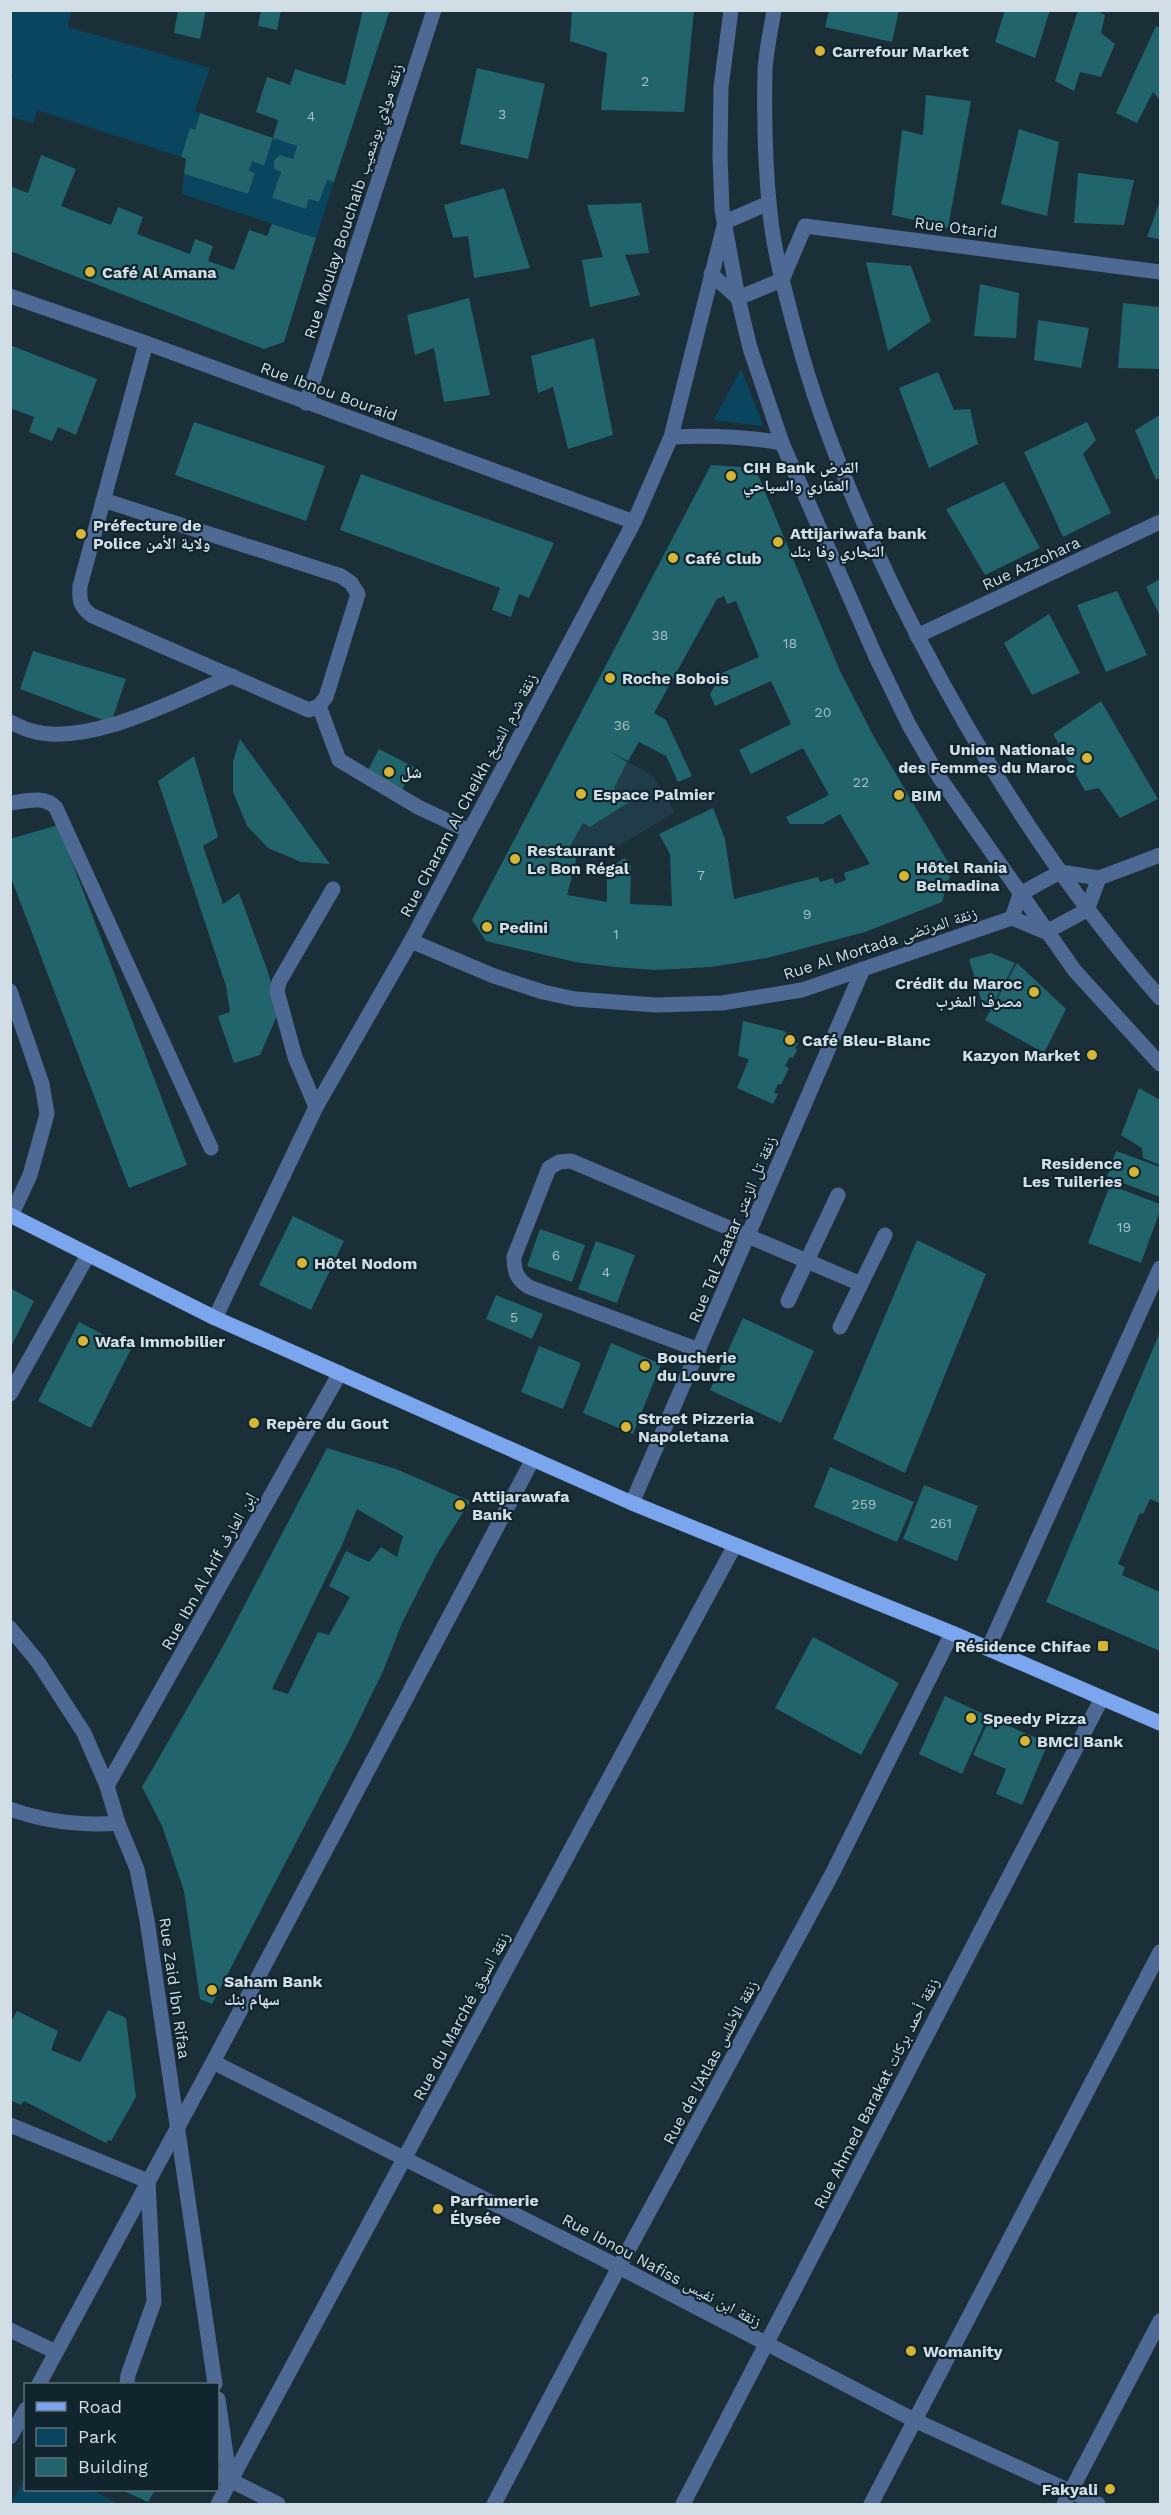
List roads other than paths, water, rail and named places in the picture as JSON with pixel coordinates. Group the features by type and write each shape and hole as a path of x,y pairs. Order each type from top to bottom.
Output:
{"main road":[{"path":"11,1216 215,1318 632,1503 952,1633 1161,1723"}],"street":[{"name":"Rue Moulay Bouchaib زنقة مولاي بوشعيب","path":"306,403 434,10"},
{"path":"731,10 722,87 720,156 725,222 738,298 750,348 782,443 876,657 909,725 939,777 1075,971 1138,1042 1161,1064"},
{"path":"774,10 765,68 769,203 782,280 806,373 841,473 917,636 983,756 1043,850 1087,910 1161,998"},
{"path":"725,222 769,203"},
{"name":"Rue Charam Al Cheikh زنقة شرم الشيخ","path":"215,1318 316,1107 411,941 634,522 671,437 725,222"},
{"name":"Rue Otarid","path":"782,280 805,226 1161,272"},
{"path":"711,274 738,298"},
{"path":"738,298 782,280"},
{"name":"Rue Ibnou Bouraid","path":"10,296 146,343 634,522"},
{"path":"104,500 341,576 351,583 358,594 326,697 319,706 309,710 83,610 79,599 80,586 146,343"},
{"path":"671,437 717,435 749,437 782,443"},
{"name":"Rue Azzohara","path":"917,636 1161,522"},
{"path":"10,722 32,731 61,734 84,732 110,726 232,676"},
{"path":"319,706 339,760 418,807 469,831"},
{"path":"10,803 44,800 56,808 211,1148"},
{"path":"1046,932 1012,918 1020,894 1060,872 1099,878 1161,855"},
{"path":"1046,932 1087,910 1099,878"},
{"path":"316,1107 295,1057 277,991 279,982 333,889"},
{"name":"Rue Al Mortada زنقة المرتضى","path":"411,941 494,976 543,992 609,1003 656,1005 722,1003 802,990 1012,918"},
{"name":"Rue Tal Zaatar زنقة تل الزعتر","path":"632,1503 863,969"},
{"path":"10,991 42,1084 47,1114 30,1175 11,1216"},
{"path":"699,1350 529,1287 519,1280 514,1269 514,1257 549,1168 559,1162 571,1161 861,1284"},
{"path":"788,1301 838,1195"},
{"path":"840,1326 885,1235"},
{"path":"10,1394 88,1255"},
{"path":"988,1649 1161,1268"},
{"name":"Rue Ibn Al Arif إبن العارف","path":"107,1786 340,1373"},
{"path":"40,2383 533,1459"},
{"name":"Rue du Marché زنقة السوق","path":"218,2505 224,2478 405,2158 735,1545"},
{"name":"Rue Zaid Ibn Rifaa","path":"10,1628 38,1662 84,1733 107,1786 118,1823 137,1869 147,1920 215,2383"},
{"name":"Rue de l'Atlas زنقة الأطلس","path":"494,2505 619,2267 832,1874 952,1633"},
{"name":"Rue Ahmed Barakat زنقة أحمد بركات","path":"682,2505 1102,1698"},
{"path":"10,1809 49,1821 93,1825 118,1823"},
{"path":"871,2505 1161,1952"},
{"name":"Rue Ibnou Nafiss زنقة ابن نفيس","path":"213,2062 619,2267 766,2345 1067,2498 1098,2505"},
{"path":"10,2126 148,2181"},
{"path":"128,2383 128,2375 154,2302 148,2181"},
{"path":"1067,2498 1161,2321"},
{"path":"10,2330 56,2352"},
{"path":"10,2437 24,2412"},
{"path":"219,2412 224,2478 278,2505"}],"place":[{"name":"Carrefour Market","path":"820,51"},
{"name":"Café Al Amana","path":"90,272"},
{"name":"CIH Bank القرض العقاري والسياحي","path":"731,476"},
{"name":"Préfecture de Police ولاية الأمن","path":"81,534"},
{"name":"Attijariwafa bank التجاري وفا بنك","path":"778,542"},
{"name":"Café Club","path":"673,558"},
{"name":"Roche Bobois","path":"610,678"},
{"name":"Union Nationale des Femmes du Maroc","path":"1087,758"},
{"name":"شل","path":"389,772"},
{"name":"Espace Palmier","path":"581,794"},
{"name":"BIM","path":"899,795"},
{"name":"Restaurant Le Bon Régal","path":"515,859"},
{"name":"Hôtel Rania Belmadina","path":"904,876"},
{"name":"Pedini","path":"487,927"},
{"name":"Crédit du Maroc مصرف المغرب","path":"1034,992"},
{"name":"Café Bleu-Blanc","path":"790,1040"},
{"name":"Kazyon Market","path":"1092,1055"},
{"name":"Residence Les Tuileries","path":"1134,1172"},
{"name":"Hôtel Nodom","path":"302,1263"},
{"name":"Wafa Immobilier","path":"83,1341"},
{"name":"Boucherie du Louvre","path":"645,1366"},
{"name":"Repère du Gout","path":"254,1423"},
{"name":"Street Pizzeria Napoletana","path":"626,1427"},
{"name":"Attijarawafa Bank","path":"460,1505"},
{"name":"Résidence Chifae","path":"1103,1646"},
{"name":"Speedy Pizza","path":"971,1718"},
{"name":"BMCI Bank","path":"1025,1741"},
{"name":"Saham Bank سهام بنك","path":"212,1990"},
{"name":"Parfumerie Élysée","path":"438,2209"},
{"name":"Womanity","path":"911,2351"},
{"name":"Fakyali","path":"1110,2489"}]}
